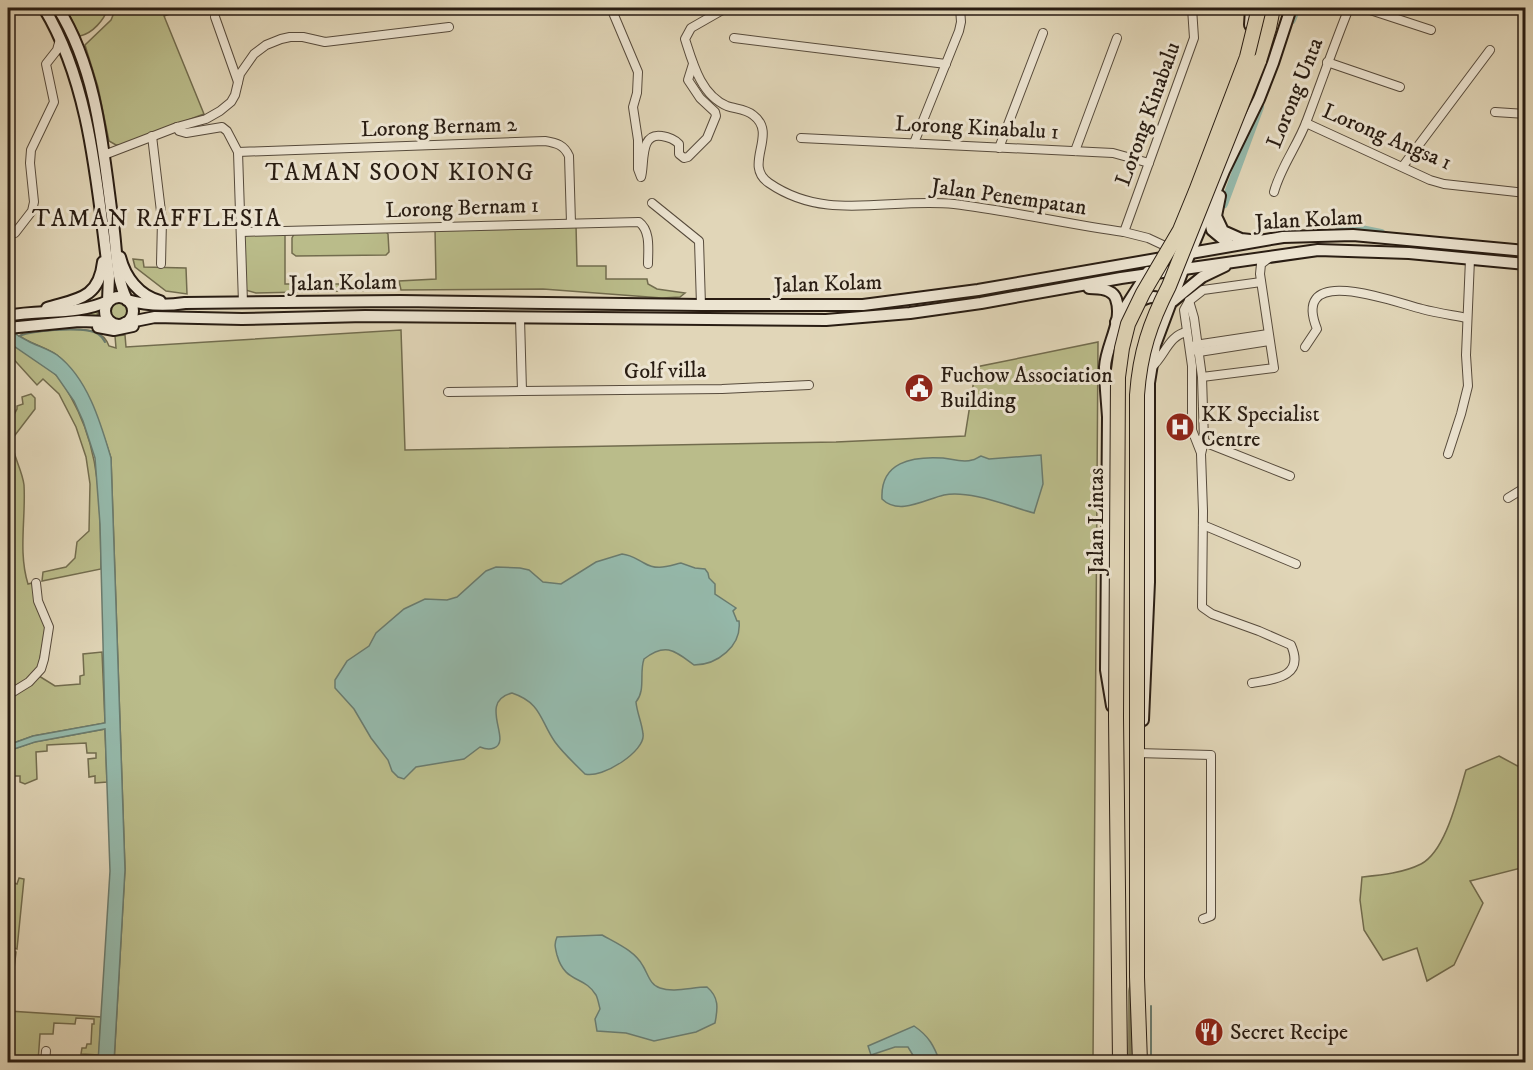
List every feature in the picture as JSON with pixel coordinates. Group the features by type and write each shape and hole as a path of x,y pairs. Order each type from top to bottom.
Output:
{"highway":[{"name":"Jalan Lintas","path":"1120,1062 1116,717 1118,377 1128,324 1143,293 1180,230 1247,57 1259,8"},
{"name":"Jalan Lintas","path":"1140,1062 1137,977 1137,395 1141,357 1152,320 1169,286 1259,61 1273,8"},
{"path":"1120,1004 1123,977 1132,973 1137,977"}],"main road":[{"path":"44,8 70,59 84,110 109,276 105,312 111,322 118,325 125,323 131,317 132,310 117,270 104,155 94,99 76,43 58,8"},
{"path":"1116,322 1179,219 1245,48 1251,8"},
{"path":"1259,241 1229,235 1223,231 1216,216 1221,195 1248,129 1291,8"},
{"path":"1160,331 1224,171 1258,99"},
{"path":"1208,212 1212,230 1230,245"},
{"name":"Jalan Kolam","path":"127,300 169,305 400,302 863,305 978,290 1230,245 1327,235 1353,235 1526,251"},
{"path":"9,315 71,303 85,296 92,290 102,274 104,243"},
{"path":"116,246 125,271 138,290 158,300 185,303"},
{"name":"Jalan Kolam","path":"125,323 155,317 845,319 969,305 1112,280 1336,249 1526,264"},
{"path":"1173,301 1202,278 1232,262"},
{"path":"1089,270 1114,273 1112,280"},
{"path":"1070,288 1096,288 1112,293 1116,298 1116,322 1105,365 1108,415 1107,670 1116,717"},
{"path":"33,312 41,314 71,311 119,297 127,300"},
{"path":"1124,311 1149,297 1157,297 1164,306 1160,331"},
{"path":"567,303 578,310 579,318"},
{"name":"Jalan Kolam","path":"68,324 114,330 166,318"},
{"name":"Jalan Kolam","path":"10,328 68,324 79,321 111,322"},
{"name":"Jalan Lintas","path":"1137,751 1143,728 1148,627 1149,383 1155,345 1160,331"}],"street":[{"path":"611,8 638,72 637,93 633,107 638,140 638,169 641,177 645,146 650,138 657,135 671,138 679,144 679,154 684,158 688,157 706,138 716,116 715,112 691,87 688,73 693,64"},
{"name":"Jalan Penempatan","path":"726,8 692,28 685,39 693,64 702,83 712,96 725,105 753,115 763,130 764,138 757,161 759,172 765,181 792,197 833,207 927,202 957,205 1124,232 1148,238 1163,245"},
{"path":"914,143 959,31 960,8"},
{"name":"Lorong Kinabalu","path":"1124,232 1194,38 1192,8"},
{"name":"Lorong Unta","path":"1274,192 1278,179 1306,123 1349,8"},
{"path":"1364,8 1431,30"},
{"path":"214,16 238,83"},
{"path":"104,155 177,127 206,119 220,111 231,102 245,65 266,45 290,37 303,37 325,42 449,27"},
{"path":"999,148 1042,33"},
{"path":"15,233 33,206 29,157 54,102 46,64 54,55 61,38"},
{"path":"734,38 946,64"},
{"path":"1075,151 1117,38"},
{"path":"1403,166 1490,50"},
{"path":"54,55 70,59"},
{"path":"1327,62 1400,87"},
{"path":"1495,112 1526,114"},
{"name":"Lorong Angsa 1","path":"1306,123 1427,179 1526,193"},
{"path":"177,127 179,131 186,133 222,127 227,131 238,152 243,303"},
{"path":"152,136 162,220 161,264"},
{"name":"Lorong Kinabalu 1","path":"801,138 1113,153 1149,163"},
{"name":"Lorong Bernam 2","path":"238,152 554,142 564,147 569,156 571,223"},
{"path":"652,203 699,241 701,305"},
{"name":"Lorong Bernam 1","path":"240,232 639,222 647,233 648,264"},
{"path":"1202,377 1274,368 1261,282 1261,264 1273,256"},
{"path":"1448,454 1468,386 1467,318 1470,259"},
{"path":"1201,454 1195,440 1191,408 1196,348 1187,332 1184,310 1189,301 1203,290 1261,282"},
{"path":"1305,347 1317,329 1311,311 1312,303 1326,292 1345,291 1379,296 1421,309 1467,318"},
{"path":"1189,301 1194,319 1196,348 1202,377 1204,441 1201,454 1202,607 1212,614 1259,630 1291,645 1296,657 1293,669 1281,678 1252,683"},
{"path":"520,318 522,391"},
{"path":"1152,367 1173,338 1187,332"},
{"path":"1196,348 1268,338"},
{"name":"Golf villa","path":"448,392 722,389 809,385"},
{"path":"1195,440 1204,441 1290,476"},
{"path":"1508,498 1526,487"},
{"path":"1203,525 1296,564"},
{"path":"8,695 29,682 41,669 44,659 49,627 38,601 36,583"},
{"path":"1137,751 1211,754 1211,916 1203,919"},
{"path":"45,1062 46,1052"}],"green space":[{"path":"66,8 108,8 97,25 80,36"},
{"path":"116,8 187,8 164,16 204,114 121,145 109,141 98,87 85,45 111,20"},
{"path":"61,22 71,43 88,97 121,291 112,291 89,114 82,82 59,23"},
{"path":"576,225 577,266 606,266 606,279 647,279 648,284 657,289 685,293 680,297 662,298 543,289 401,290 399,281 436,279 435,229"},
{"path":"385,231 388,234 389,252 386,255 296,256 292,253 294,234"},
{"path":"285,234 285,284 389,284 389,290 256,293 242,289 242,238 248,235"},
{"path":"133,259 143,260 144,267 186,268 187,294 166,291 135,267"},
{"path":"119,301 126,304 129,311 126,318 119,321 112,318 109,311 112,304"},
{"path":"97,311 98,320 8,325 8,321 75,316"},
{"path":"65,329 97,333 102,335 109,346 116,348 115,336 125,335 126,347 401,330 405,450 836,442 965,436 976,367 1098,342 1093,1062 114,1062 125,869 111,458 97,418 75,375 57,355 20,336 23,333"},
{"path":"8,342 40,362 57,376 66,388 86,430 96,469 100,508 101,569 42,581 43,572 66,567 75,558 77,542 89,531 90,484 86,457 76,427 59,394 43,379 37,385 8,353"},
{"path":"31,394 35,398 35,409 12,439 24,485 23,560 25,572 28,584 32,583 46,627 38,669 28,680 8,693 8,669 13,667 8,648 8,470 14,467 8,451 7,437 17,406 23,404 22,397"},
{"path":"102,652 105,723 33,736 8,745 8,698 39,676 55,686 80,684 80,676 84,675 83,654"},
{"path":"105,729 107,782 95,783 95,776 89,777 88,759 96,758 96,753 87,753 86,743 47,745 47,751 36,752 37,779 25,784 20,782 20,776 13,776 12,783 8,785 8,751 34,742"},
{"path":"1499,756 1525,770 1525,867 1470,881 1483,903 1454,965 1427,981 1417,948 1383,960 1364,930 1360,900 1362,877 1407,870 1430,857 1450,822 1466,770"},
{"path":"19,878 24,879 17,949 8,946 8,881 17,884"},
{"path":"8,950 16,952 9,1011 101,1017 99,1055 81,1054 82,1048 91,1044 94,1019 76,1018 75,1024 54,1023 53,1034 40,1034 38,1062 30,1062 30,1058 13,1057 12,1062 8,1062"},
{"path":"1131,979 1131,1062 1129,1062 1129,991"}],"shaded area":[{"path":"8,329 57,355 77,376 92,402 111,458 125,870 114,1062 98,1062 110,871 105,729 35,742 8,751 8,745 33,736 105,723 100,524 95,458 74,401 56,375 8,342"},
{"path":"1041,455 1043,484 1034,513 965,495 944,495 904,506 889,504 882,499 886,477 892,469 910,460 943,458 965,461 981,456 989,459"},
{"path":"622,554 653,567 681,563 705,569 715,584 715,594 736,608 733,611 739,621 739,630 732,646 711,662 694,665 670,650 658,651 644,659 642,687 636,702 643,734 642,741 638,748 612,768 585,774 555,742 535,707 512,693 502,698 497,704 500,738 499,744 494,748 480,747 464,759 416,767 404,779 392,771 388,760 371,738 354,709 335,688 335,680 347,661 369,646 376,633 404,609 425,599 447,600 457,597 486,571 496,567 529,570 543,582 561,584 596,562"},
{"path":"602,935 635,956 657,987 671,990 707,987 717,1003 715,1023 696,1032 654,1041 626,1033 597,1031 595,1019 600,1009 596,995 586,984 565,971 560,964 555,944 557,937"},
{"path":"914,1026 930,1042 940,1062 913,1062 914,1057 908,1047 895,1047 871,1055 868,1046"}],"waterway":[{"path":"1292,20 1297,8"},
{"path":"1224,204 1260,107"},
{"path":"1326,222 1381,233"},
{"path":"19,336 44,331 82,330 97,333 105,342"},
{"path":"1151,1006 1151,1060"}],"place":[{"name":"Fuchow Association Building","path":"919,388"},
{"name":"KK Specialist Centre","path":"1180,427"},
{"name":"Secret Recipe","path":"1209,1032"}],"district":[{"name":"TAMAN SOON KIONG","path":"400,173"},
{"name":"TAMAN RAFFLESIA","path":"157,219"}]}
